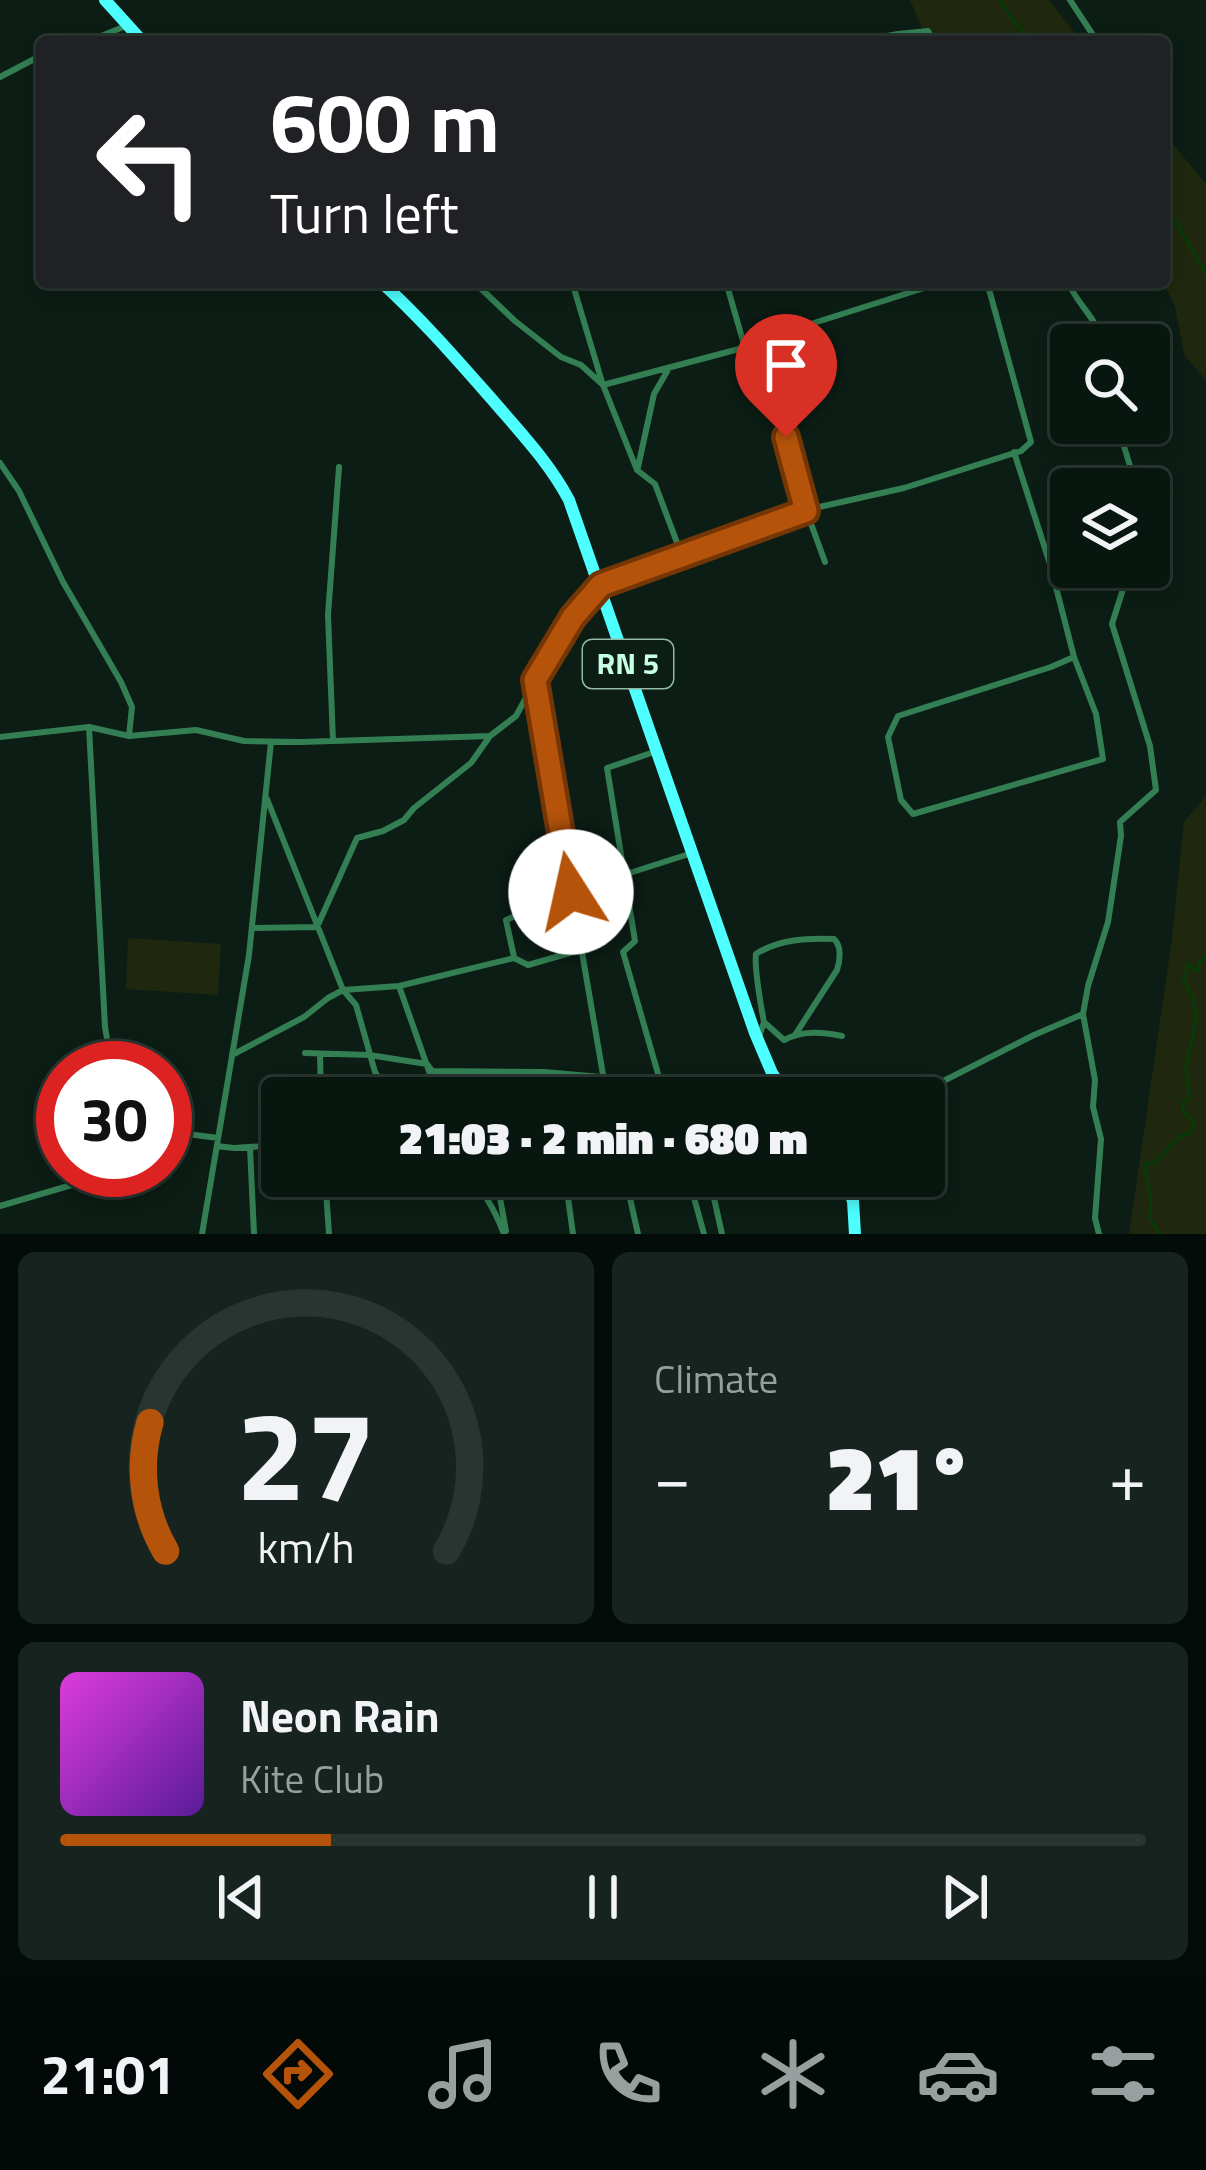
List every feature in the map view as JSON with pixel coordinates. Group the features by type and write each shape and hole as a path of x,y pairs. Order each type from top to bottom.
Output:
{"main road":[{"path":"105,0 137,36"},
{"name":"RN 5","path":"387,288 529,441 555,475 576,515 775,1077"},
{"path":"850,1197 855,1234"}],"street":[{"path":"1070,0 1093,36"},
{"path":"101,36 128,25"},
{"path":"888,36 928,32 931,36"},
{"path":"0,77 36,58"},
{"path":"479,288 514,321 603,385"},
{"path":"574,288 603,385 637,470 655,484 682,556"},
{"path":"728,288 745,348"},
{"path":"603,385 745,348 925,288"},
{"path":"317,927 357,838 404,820 471,763 490,736 516,716 573,617 601,585 806,511 904,488 1021,451 1031,442 989,288"},
{"path":"1070,288 1095,324"},
{"path":"758,344 825,562"},
{"path":"637,470 654,394 669,368"},
{"path":"1014,452 1074,657 1096,714 1102,759 913,814 902,800 888,737 898,716 1074,657"},
{"path":"0,463 127,694 132,707 129,736"},
{"path":"333,741 328,616 339,467"},
{"path":"1099,1234 1095,1218 1101,1139 1083,1014 1108,922 1120,822 1156,790 1150,746 1112,624 1123,588"},
{"path":"305,1053 369,1054 429,1067 601,1077 535,680"},
{"path":"89,728 107,1041"},
{"path":"0,737 89,728 129,736 196,730 271,742 490,736"},
{"path":"202,1234 252,928 271,742"},
{"path":"658,751 607,769 635,941 623,952 659,1077"},
{"path":"266,796 344,990 356,1005 378,1077"},
{"path":"514,958 506,920 571,892 693,853"},
{"path":"252,928 317,927"},
{"path":"758,1040 764,1022 756,954 800,939 834,939 839,944 837,970 795,1035"},
{"path":"232,1055 304,1018 344,990 399,986 514,958 528,965 580,950"},
{"path":"399,986 431,1077"},
{"path":"945,1081 1083,1014"},
{"path":"764,1022 784,1040 812,1032 842,1036"},
{"path":"320,1054 321,1077"},
{"path":"429,1067 435,1077"},
{"path":"544,1072 546,1077"},
{"path":"192,1137 261,1146"},
{"path":"250,1147 254,1234"},
{"path":"0,1206 36,1195"},
{"path":"326,1197 329,1234"},
{"path":"485,1197 505,1234"},
{"path":"499,1197 505,1234"},
{"path":"568,1197 573,1234"},
{"path":"630,1197 638,1234"},
{"path":"694,1197 704,1234"},
{"path":"714,1197 722,1234"}],"green space":[{"path":"910,0 1049,0 1077,36 925,36"},
{"path":"1170,140 1206,184 1206,380 1184,355 1175,307 1166,288 1170,288"},
{"path":"1206,796 1206,1234 1129,1234 1184,822"},
{"path":"128,938 221,944 218,995 126,989"}],"waterway":[{"path":"1000,0 1028,36"},
{"path":"1170,212 1206,274"},
{"path":"1160,1234 1150,1218 1146,1163 1154,1163 1194,1126 1183,1112 1189,1098 1186,1066 1196,1022 1194,999 1183,979 1189,964 1198,970 1206,957"}],"route":[{"path":"571,892 535,680 573,617 601,585 806,511 786,437"}]}
